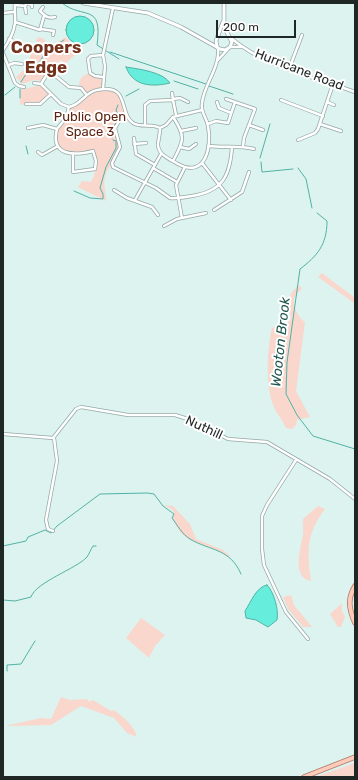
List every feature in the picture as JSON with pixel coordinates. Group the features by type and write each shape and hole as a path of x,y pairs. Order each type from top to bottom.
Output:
{"main road":[{"path":"355,586 350,594 349,604 355,623"},
{"path":"304,777 355,757"}],"street":[{"path":"24,87 15,83 3,52 15,22 13,12 15,4 25,6 27,3 32,5 32,7"},
{"path":"83,3 148,13 168,20 218,47 217,62 202,100 202,110 208,124 207,154 202,164 195,167 185,167 162,154 158,146 160,128"},
{"path":"103,89 105,66 103,54 113,3"},
{"name":"Hurricane Road","path":"224,3 224,27 228,35 243,48 289,69 355,92"},
{"path":"25,6 27,12"},
{"path":"43,7 40,11 44,16 50,18 55,17"},
{"path":"3,13 13,12"},
{"path":"40,29 44,16"},
{"name":"Hurricane Road","path":"223,18 217,37 218,47 223,50 229,48 243,48"},
{"path":"15,22 40,30 54,31 53,35"},
{"path":"206,40 223,34 228,35"},
{"path":"289,69 302,35"},
{"path":"217,62 229,48 231,38"},
{"path":"9,39 28,48"},
{"path":"19,44 22,41"},
{"path":"103,54 91,56 88,59 90,72 95,76 103,77"},
{"path":"9,65 14,63 22,64"},
{"path":"41,84 46,76 52,73 64,84 69,87 81,88 86,94"},
{"path":"34,83 41,84 61,104 69,107 80,102 86,94 103,89 118,93 121,96 127,115 132,122 152,125 160,128 166,125 172,117 176,115 202,110"},
{"path":"298,140 314,133 320,124 334,84"},
{"path":"172,93 176,115"},
{"path":"26,104 43,103 51,94"},
{"path":"144,125 146,111 145,105 150,102 180,98 188,102"},
{"path":"226,99 255,109 244,138 243,146"},
{"path":"281,100 323,116"},
{"path":"217,102 219,108 231,113"},
{"path":"208,124 219,121 226,124 228,123 235,102"},
{"path":"327,102 334,105"},
{"path":"69,107 66,118 57,129 56,136 58,146 67,153 73,155 93,151 96,161 95,169 72,172 73,155"},
{"path":"127,115 120,120 115,128 120,147 112,165 115,169 124,171 144,183 156,188 170,198 205,194 218,184 229,171 232,147"},
{"path":"172,117 181,131 183,138 173,161"},
{"path":"30,123 30,128 43,125 57,129"},
{"path":"320,124 327,128 341,131"},
{"path":"250,125 263,130"},
{"path":"181,131 196,128"},
{"path":"134,138 136,154 178,182"},
{"path":"134,144 146,143"},
{"path":"180,147 189,149 196,144"},
{"path":"38,152 42,155 58,146"},
{"path":"208,146 243,146 254,149"},
{"path":"135,200 162,154"},
{"path":"202,164 231,200"},
{"path":"182,218 178,198 178,182 185,167"},
{"path":"214,210 242,192 249,172"},
{"path":"114,190 127,198 152,207 158,214"},
{"path":"164,226 182,218 206,213"},
{"name":"Nuthill","path":"54,438 78,408 128,415 175,416 191,420 228,439 267,442 330,480 355,499"},
{"path":"3,434 54,438 57,460 46,520 48,529 54,531"},
{"path":"296,460 267,505 262,516 262,549 264,564 286,612 308,639"}],"green space":[{"path":"38,37 44,39 49,47 66,37 71,44 78,46 77,53 65,64 61,60 51,69 43,81 34,80 22,84 16,77 25,69"},
{"name":"Public Open Space 3","path":"90,73 103,77 103,89 118,93 127,115 120,120 115,128 118,150 117,155 105,177 104,183 106,201 78,187 82,181 91,182 93,178 95,159 93,151 74,154 63,150 58,146 56,132 66,118 69,107 72,107 86,94 79,87 83,76"},
{"path":"37,86 42,87 48,94 45,98 37,103 20,105 20,90"},
{"path":"322,273 355,298 354,303 318,277"},
{"path":"298,285 302,288 295,296 294,302 296,310 305,322 296,391 310,417 297,420 296,425 292,429 286,428 275,410 271,399 268,378 268,357 272,328 291,320 288,306 289,299 291,293"},
{"path":"164,505 173,506 190,524 196,539 223,550 230,556 229,558 218,551 187,538 182,534 172,518 174,514 173,510"},
{"path":"318,506 325,509 314,527 309,543 311,581 305,579 301,574 299,568 299,554 303,533 303,519"},
{"path":"291,595 294,605 312,627 303,627 288,609 283,597"},
{"path":"342,603 342,611 345,617 341,627 338,627 330,614"},
{"path":"141,618 165,635 155,646 149,658 126,638"},
{"path":"61,697 70,700 87,699 89,702 93,700 111,711 114,710 131,725 137,737 127,733 114,718 81,706 51,725 5,726 41,718 51,719"},
{"path":"355,763 355,777 318,776"}],"shaded area":[{"path":"80,16 90,20 94,30 90,40 80,44 70,40 66,30 70,20"},
{"path":"126,67 144,70 162,76 170,83 157,85 144,84 133,78 129,74"},
{"path":"267,585 270,588 277,606 277,620 268,627 256,620 246,618 245,611 254,595 263,586"}],"waterway":[{"path":"62,3 70,8 90,14 94,17 97,23 98,32 97,45 119,59"},
{"path":"21,82 31,66 40,62 45,52 64,40"},
{"path":"110,52 206,84"},
{"path":"174,81 198,89"},
{"path":"209,86 233,94"},
{"path":"5,95 15,87"},
{"path":"20,89 20,98"},
{"path":"126,96 139,89"},
{"path":"112,138 112,129 119,118 116,110 118,105"},
{"name":"Wooton Brook","path":"260,158 270,124"},
{"path":"74,191 90,198 103,199 103,194 100,188 106,167 116,148 116,141 113,140"},
{"path":"26,146 28,154"},
{"name":"Wooton Brook","path":"261,162 262,172 293,169"},
{"name":"Wooton Brook","path":"298,168 306,179 312,208"},
{"name":"Wooton Brook","path":"317,213 327,221 327,229 320,249 300,269 287,362 286,394 297,415 313,436 355,449"},
{"path":"3,546 26,541 28,537 45,530 51,533 57,526 100,494 147,493 154,494 163,506 174,514 172,518 187,537 197,543 219,551 231,559 241,574"},
{"path":"3,600 15,601 31,597 34,591 40,586 82,562 87,557 93,546 96,546"},
{"path":"7,671 7,665 21,664 35,641"}],"district":[{"name":"Coopers Edge","path":"46,58"}]}
